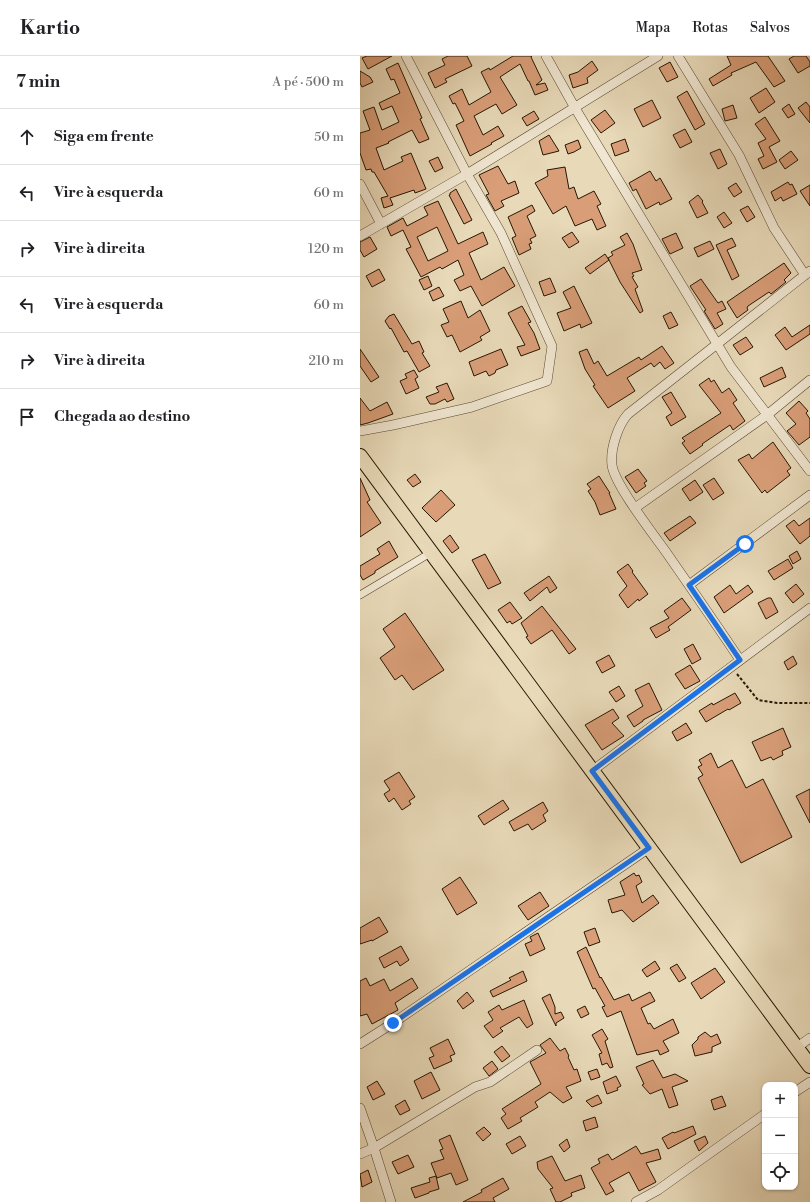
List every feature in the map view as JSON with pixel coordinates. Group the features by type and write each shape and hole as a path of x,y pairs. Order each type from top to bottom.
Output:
{"main road":[{"path":"360,456 810,1066"}],"street":[{"path":"360,431 472,407 547,381 552,346 501,233 467,174 406,56"},
{"path":"546,56 575,108 731,367 810,471"},
{"path":"360,236 467,174 658,56"},
{"path":"678,56 739,155 774,228 807,273 628,414 622,421 616,436 612,465 615,476 635,508 740,660"},
{"path":"360,184 381,224"},
{"path":"635,508 767,415 810,380"},
{"path":"689,585 810,495"},
{"path":"360,595 432,552"},
{"path":"592,771 810,608"},
{"path":"360,1044 649,848"},
{"path":"796,1048 810,1038"},
{"path":"360,1154 374,1148 475,1087 490,1082 537,1050"},
{"path":"798,1090 810,1082"},
{"path":"360,1108 391,1202"},
{"path":"636,1202 658,1190 762,1116"}],"path":[{"path":"731,667 758,700 777,703 810,703"}],"building":[{"path":"367,56 392,56 368,69 362,58"},
{"path":"448,56 467,56 472,66 445,79 447,82 435,88 428,73 445,65 442,59"},
{"path":"513,56 532,56 531,57 542,80 536,85 545,83 548,90 535,95 520,64 500,77 517,105 502,114 496,104 474,116 483,135 498,126 504,136 470,156 456,125 464,121 455,103 453,104 449,96 462,89 469,105 491,92 481,72 489,68 490,70"},
{"path":"727,56 768,56 785,81 774,87 756,62 731,73 732,75 713,86 709,79 731,65"},
{"path":"794,56 806,56 810,62 810,66 798,73 789,59"},
{"path":"592,61 598,70 587,78 588,83 573,88 569,75 578,72"},
{"path":"670,62 678,77 667,82 659,68"},
{"path":"398,63 422,118 420,119 429,139 419,143 412,130 388,142 389,143 376,148 384,170 403,161 401,157 411,153 426,189 415,193 414,190 390,198 393,205 384,208 381,198 388,196 374,172 372,172 371,169 366,170 360,153 360,133 370,130 363,111 374,107 382,130 399,122 392,106 382,110 379,103 400,93 394,79 391,80 386,69"},
{"path":"360,71 370,77 373,82 362,87 360,83"},
{"path":"766,88 775,102 759,113 750,98"},
{"path":"687,91 705,124 695,130 677,97"},
{"path":"652,100 661,118 643,127 634,109"},
{"path":"806,102 810,107 810,123 798,108"},
{"path":"789,104 795,114 788,118 782,109"},
{"path":"733,105 737,118 725,121 722,109"},
{"path":"605,110 615,123 601,133 591,120"},
{"path":"534,111 539,119 527,126 522,118"},
{"path":"765,117 780,141 769,147 777,162 763,169 758,159 764,156 758,143 766,139 755,124"},
{"path":"685,129 692,142 680,148 673,135"},
{"path":"549,135 559,151 543,155 539,141"},
{"path":"625,139 629,151 615,156 611,144"},
{"path":"578,140 581,148 568,154 565,145"},
{"path":"720,149 727,164 718,169 710,153"},
{"path":"791,151 798,160 785,169 779,160"},
{"path":"438,157 443,168 435,172 429,161"},
{"path":"498,166 508,184 515,181 519,193 501,201 504,206 495,211 486,195 489,194 479,175"},
{"path":"565,167 569,189 574,187 578,199 594,191 601,204 597,206 606,226 597,230 592,219 575,226 566,206 553,214 535,183 548,176 547,170"},
{"path":"650,171 656,181 660,178 672,199 660,205 659,202 646,209 636,189 633,191 629,183"},
{"path":"788,182 790,185 792,184 797,194 783,201 781,197 775,201 771,192"},
{"path":"736,183 742,192 734,197 728,188"},
{"path":"810,185 810,206 800,191"},
{"path":"456,189 472,220 464,224 449,195"},
{"path":"698,195 703,201 702,202 708,213 697,218 689,202"},
{"path":"438,201 458,244 483,232 488,244 469,253 481,280 504,267 515,286 482,306 471,286 460,291 454,280 464,275 458,260 442,269 440,267 421,277 406,249 411,247 403,230 391,236 387,227 403,218 407,226 428,215 424,207","holes":["437,227 448,251 428,261 417,237"]},
{"path":"532,205 535,211 527,216 536,236 530,239 532,243 529,244 531,249 519,255 512,238 516,236 508,217"},
{"path":"748,206 755,217 747,222 740,210"},
{"path":"724,212 732,223 724,228 717,217"},
{"path":"572,232 579,242 569,248 562,238"},
{"path":"627,233 633,244 642,270 632,273 634,276 632,277 638,287 635,289 643,311 640,313 620,282 608,258 613,255 611,252 625,245 620,237"},
{"path":"676,233 683,248 670,254 662,239"},
{"path":"370,237 377,249 364,257 360,250 360,242"},
{"path":"732,238 736,246 727,250 739,276 732,280 716,245"},
{"path":"710,241 714,249 698,257 694,248"},
{"path":"605,254 609,260 590,274 585,268"},
{"path":"784,263 791,273 784,280 786,282 771,294 769,292 748,306 748,310 737,318 727,302"},
{"path":"379,269 385,280 372,287 366,276"},
{"path":"428,276 432,286 424,290 419,280"},
{"path":"550,278 556,292 544,296 539,282"},
{"path":"701,279 718,303 722,301 726,309 717,313 723,324 715,329 704,311 706,310 690,286"},
{"path":"574,286 592,323 581,328 580,324 564,331 557,313 571,308 563,292"},
{"path":"439,287 444,296 433,301 429,292"},
{"path":"461,301 468,318 480,310 490,331 480,337 482,340 460,352 452,335 447,337 441,325 449,322 443,309"},
{"path":"522,306 531,322 528,323 534,333 540,349 521,356 517,347 525,345 508,313"},
{"path":"671,312 678,325 669,329 663,316"},
{"path":"394,314 412,344 419,341 424,352 422,353 430,366 419,372 407,351 404,352 391,328 390,329 385,321 389,316"},
{"path":"810,325 810,334 786,350 775,335 785,327 792,337"},
{"path":"746,337 753,347 740,355 733,345"},
{"path":"662,346 674,363 665,369 660,362 654,367 651,363 627,378 635,391 608,408 593,386 595,385 585,369 579,352 587,349 594,364 598,361 607,376 639,357 641,360"},
{"path":"360,349 379,377 371,382 360,366"},
{"path":"501,349 508,365 496,370 495,373 489,376 486,371 474,376 469,362"},
{"path":"782,367 786,377 764,387 760,378"},
{"path":"414,370 418,377 415,379 419,388 406,394 400,381 407,378 405,374"},
{"path":"709,378 711,382 714,380 722,393 729,388 737,400 733,403 745,421 733,430 730,425 690,454 682,443 685,441 682,438 721,413 699,385"},
{"path":"447,383 454,399 447,402 445,399 435,404 430,404 426,397 439,392 436,387"},
{"path":"671,392 686,417 671,426 666,417 672,413 662,397"},
{"path":"360,398 370,411 387,402 393,414 360,425"},
{"path":"799,401 808,411 806,413 810,419 810,437 799,445 787,431 796,424 786,413"},
{"path":"773,442 791,468 787,471 790,475 767,493 765,490 762,493 738,460 749,454 752,459"},
{"path":"638,469 647,481 644,483 646,486 636,493 625,477"},
{"path":"415,474 421,482 413,487 407,480"},
{"path":"599,476 610,493 616,509 600,515 595,502 588,491 591,489 587,484"},
{"path":"360,478 370,500 367,502 381,523 360,537"},
{"path":"714,478 724,493 713,500 703,485"},
{"path":"695,480 703,492 690,501 682,489"},
{"path":"441,490 455,505 436,522 422,508"},
{"path":"690,516 696,523 670,541 664,533"},
{"path":"810,518 810,536 800,544 786,526 794,520 799,526"},
{"path":"450,535 459,548 452,553 443,541"},
{"path":"389,541 398,557 363,580 360,575 360,566 380,554 377,549"},
{"path":"797,551 801,559 793,564 789,556"},
{"path":"485,554 501,583 488,589 472,560"},
{"path":"788,559 793,568 774,580 768,571"},
{"path":"628,564 648,594 639,601 638,599 628,608 619,595 627,586 617,572"},
{"path":"549,576 557,588 550,593 547,587 530,601 524,593"},
{"path":"796,584 804,594 793,603 785,593"},
{"path":"730,585 736,594 748,585 753,592 724,613 714,597"},
{"path":"682,598 691,610 668,627 670,630 656,638 650,628 669,618 664,611"},
{"path":"771,598 778,612 766,619 758,603"},
{"path":"510,602 522,618 512,624 510,621 507,623 498,610"},
{"path":"542,606 576,649 569,654 552,630 531,644 526,637 528,636 521,623"},
{"path":"405,613 444,670 413,690 402,675 395,680 380,658 395,647 383,629"},
{"path":"693,644 701,659 692,664 684,649"},
{"path":"609,655 615,666 602,673 596,662"},
{"path":"793,656 797,664 788,670 784,662"},
{"path":"690,665 700,681 685,689 675,674"},
{"path":"649,683 662,710 643,720 634,727 627,716 643,706 635,690"},
{"path":"619,686 625,696 616,702 609,692"},
{"path":"735,693 741,703 706,722 699,711 712,703 713,705"},
{"path":"613,709 619,718 612,723 624,736 602,750 585,725"},
{"path":"686,723 692,733 677,741 672,732"},
{"path":"783,728 791,747 782,751 783,755 773,760 771,757 761,761 752,742"},
{"path":"711,753 718,768 732,760 746,788 763,779 792,837 741,863 698,778 703,775 698,767 702,765 699,760"},
{"path":"399,772 415,797 409,801 411,804 402,810 394,798 389,802 384,794 390,790 384,781"},
{"path":"810,789 810,823 796,796"},
{"path":"503,800 509,809 484,825 478,816"},
{"path":"543,802 548,811 543,815 546,821 532,830 528,824 514,831 509,822"},
{"path":"634,873 636,876 639,875 642,882 636,886 642,903 653,895 659,903 633,922 622,910 612,913 608,900 625,895 620,882"},
{"path":"460,877 477,903 457,915 442,889"},
{"path":"540,892 549,906 528,920 518,906"},
{"path":"379,917 388,932 372,941 360,944 360,928"},
{"path":"595,928 600,942 589,946 584,932"},
{"path":"538,933 545,949 530,956 525,944 532,941 530,937"},
{"path":"401,946 409,960 400,966 397,961 384,968 379,958"},
{"path":"586,947 600,978 601,977 614,1000 629,994 632,1001 650,992 655,1001 641,1008 648,1024 650,1023 654,1029 673,1019 679,1033 663,1041 669,1051 660,1055 658,1050 637,1055 621,1011 607,1017 602,1007 605,1006 595,988 593,989 577,952"},
{"path":"655,961 660,969 647,977 642,970"},
{"path":"677,964 686,978 679,982 670,968"},
{"path":"715,968 725,982 701,999 691,983"},
{"path":"523,971 527,981 493,997 490,991 511,980 509,978"},
{"path":"366,978 370,986 384,979 390,991 412,978 418,988 395,1003 398,1010 372,1024 367,1014 360,1016 360,981"},
{"path":"467,992 474,1001 463,1009 457,1001"},
{"path":"550,994 555,1007 555,1014 561,1012 564,1018 556,1023 556,1026 542,998"},
{"path":"524,1000 533,1024 527,1028 519,1017 500,1028 503,1031 493,1038 484,1026 493,1020 488,1012 499,1005 502,1010"},
{"path":"585,1006 589,1014 581,1018 577,1010"},
{"path":"602,1029 608,1039 605,1041 613,1067 610,1068 607,1063 602,1065 599,1054 602,1053 592,1035"},
{"path":"705,1032 711,1037 717,1034 721,1043 712,1047 712,1052 695,1056 692,1045 698,1037"},
{"path":"550,1038 560,1051 565,1048 574,1070 577,1069 581,1081 566,1087 572,1098 563,1103 550,1092 535,1102 538,1107 520,1118 522,1121 508,1129 501,1118 506,1114 502,1109 541,1084 530,1062 546,1053 540,1045"},
{"path":"448,1039 455,1054 450,1056 452,1061 434,1069 429,1058 434,1056 430,1048"},
{"path":"502,1046 510,1056 502,1062 494,1052"},
{"path":"653,1060 663,1078 675,1074 688,1081 672,1087 678,1105 669,1108 662,1089 650,1094 642,1085 644,1084 636,1067"},
{"path":"492,1061 498,1069 489,1076 483,1068"},
{"path":"597,1069 600,1077 591,1080 588,1072"},
{"path":"431,1072 440,1090 422,1099 414,1081"},
{"path":"616,1076 621,1086 617,1088 618,1090 607,1094 603,1082"},
{"path":"377,1081 385,1094 373,1100 367,1087"},
{"path":"598,1095 602,1103 592,1107 586,1101"},
{"path":"722,1096 726,1106 714,1110 711,1100"},
{"path":"405,1100 410,1110 400,1115 395,1106"},
{"path":"595,1117 598,1127 586,1131 583,1121"},
{"path":"693,1126 696,1134 668,1149 662,1138 673,1132 674,1133"},
{"path":"484,1127 491,1134 483,1141 476,1133"},
{"path":"450,1135 468,1180 456,1185 451,1173 437,1178 431,1163 444,1159 440,1150 443,1149 439,1140"},
{"path":"520,1136 526,1146 512,1154 506,1144"},
{"path":"705,1136 708,1143 699,1151 694,1141"},
{"path":"567,1139 570,1147 564,1152 559,1145"},
{"path":"636,1146 641,1154 658,1149 661,1159 646,1163 656,1182 639,1191 629,1172 609,1183 614,1191 606,1195 591,1168 600,1163 598,1159 608,1154 612,1160"},
{"path":"408,1155 414,1167 398,1174 392,1162"},
{"path":"552,1156 565,1181 581,1175 585,1188 571,1193 572,1196 560,1202 556,1202 550,1189 553,1188 538,1169 537,1162"},
{"path":"368,1170 372,1182 362,1187 360,1174"},
{"path":"436,1176 439,1189 415,1198 411,1188 430,1182 429,1178"},
{"path":"503,1178 509,1189 493,1198 495,1202 463,1202 482,1192 481,1190"}],"route":[{"path":"393,1023 649,848 592,771 740,660 689,585 745,544"}]}
